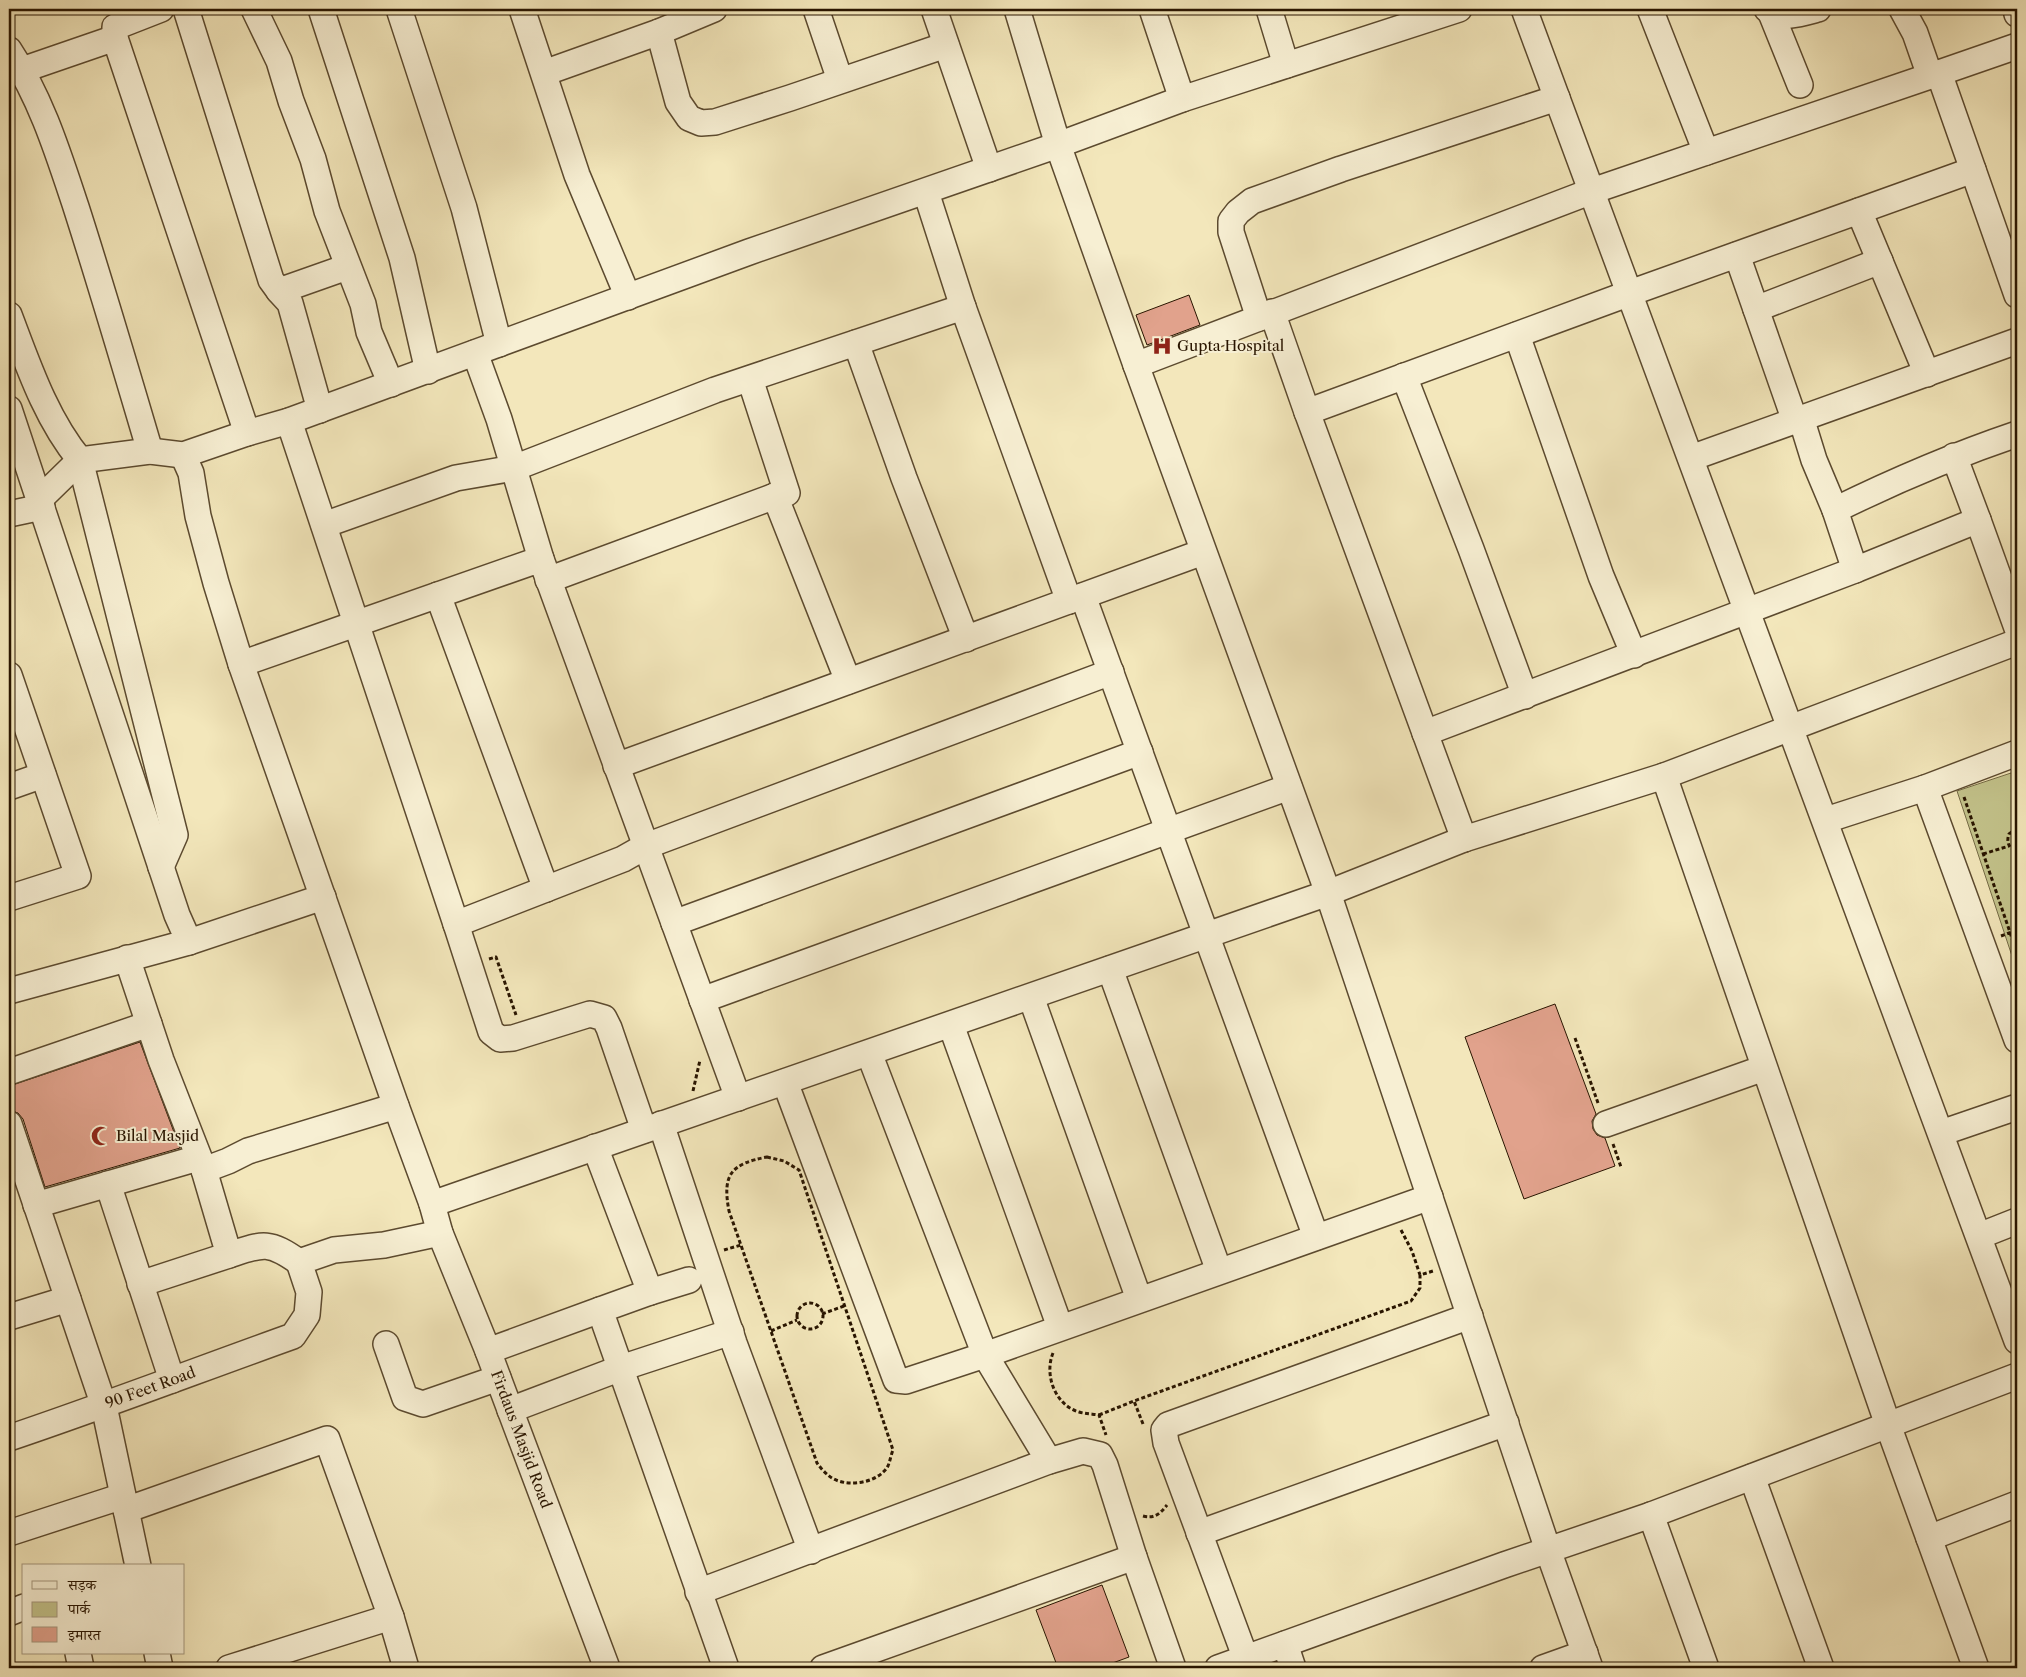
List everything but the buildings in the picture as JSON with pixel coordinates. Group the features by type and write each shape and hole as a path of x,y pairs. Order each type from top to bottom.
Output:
{"street":[{"path":"150,451 94,263 47,124 15,60 161,9"},
{"path":"186,9 270,280 290,303 320,410"},
{"path":"254,9 279,61 313,159 327,211 362,304 369,332 391,384"},
{"path":"321,9 402,258 428,371"},
{"path":"399,9 458,190 499,344"},
{"path":"522,9 577,175 628,297"},
{"path":"544,73 659,32 714,9"},
{"path":"816,9 840,80"},
{"path":"934,9 989,169"},
{"path":"1017,9 1058,145 1203,552 1328,893 1587,1661 1543,1668"},
{"path":"1152,9 1182,99"},
{"path":"1269,9 1286,65"},
{"path":"9,514 41,503 80,460 150,451 183,455 289,421 749,252 926,192 1182,99 1286,65 1394,19 1460,9"},
{"path":"1524,9 1826,820 2017,1342"},
{"path":"1650,9 1706,152"},
{"path":"1769,11 1785,15 1818,9"},
{"path":"1902,9 1934,75 1973,170 2017,295"},
{"path":"2016,9 2017,14"},
{"path":"1769,11 1800,86"},
{"path":"113,25 247,433"},
{"path":"659,32 678,102 689,118 701,123 725,119 946,45"},
{"path":"1136,365 1592,191 2017,46"},
{"path":"1464,839 1307,412 1231,232 1231,222 1238,212 1252,201 1341,168 1558,98"},
{"path":"1307,412 1517,334 1973,170"},
{"path":"926,192 963,307 1076,599 1111,672 1170,830 1205,936 1316,1237"},
{"path":"1859,211 1927,374"},
{"path":"1737,255 1798,419 1836,510 1855,570"},
{"path":"1756,309 1880,261"},
{"path":"280,291 347,267"},
{"path":"324,525 456,478 514,468 714,390 963,307"},
{"path":"9,315 29,367 64,440 80,460 175,835 161,867"},
{"path":"1517,334 1601,576 1634,655"},
{"path":"1691,458 2017,341"},
{"path":"856,343 904,478 966,639"},
{"path":"475,354 499,419 544,569 738,1098"},
{"path":"1404,376 1468,539 1525,696"},
{"path":"241,664 438,595 544,569 786,493 750,379"},
{"path":"10,417 41,503 177,915 189,942"},
{"path":"289,421 491,1032 500,1039 513,1038 590,1014 604,1018 653,1127 731,1332 810,1551"},
{"path":"1836,510 1954,456 2017,434"},
{"path":"183,455 190,473 198,516 216,583 241,664 436,1216 607,1668"},
{"path":"1954,456 2017,628"},
{"path":"775,496 848,682"},
{"path":"1425,733 1855,570 1978,520"},
{"path":"616,766 1203,552"},
{"path":"438,595 546,889"},
{"path":"140,1284 262,1244 285,1252 299,1262 334,1250 384,1245 436,1216 595,1147 1328,893 1464,839 1664,776 2017,642"},
{"path":"456,924 623,859 646,846 1111,672"},
{"path":"9,675 78,876 9,898"},
{"path":"674,923 1140,752"},
{"path":"1826,820 1925,788 2017,753"},
{"path":"9,787 43,775"},
{"path":"1664,776 1888,1425 1976,1668"},
{"path":"702,1000 1289,787"},
{"path":"1925,788 2017,1040"},
{"path":"9,991 189,942 323,897"},
{"path":"127,958 149,1024 201,1164 229,1256"},
{"path":"1110,969 1219,1271"},
{"path":"1031,997 1139,1299"},
{"path":"9,1072 149,1024"},
{"path":"951,1025 1058,1338"},
{"path":"869,1053 985,1355 1049,1461"},
{"path":"1606,1124 1764,1068"},
{"path":"785,1082 896,1380 906,1381 985,1355 1058,1338 1139,1299 1430,1197"},
{"path":"36,1205 108,1184 201,1164 228,1161 248,1151 396,1106"},
{"path":"1941,1133 2017,1106"},
{"path":"11,1137 104,1406 138,1564"},
{"path":"595,1147 650,1292"},
{"path":"108,1184 172,1380"},
{"name":"Firdaus Masjid Road","path":"436,1216 607,1668"},
{"path":"1978,1236 2017,1222"},
{"name":"90 Feet Road","path":"9,1438 104,1406 141,1390 293,1336 307,1315 309,1292 299,1262"},
{"path":"488,1351 650,1292 689,1280"},
{"path":"9,1317 68,1299"},
{"path":"600,1310 726,1668"},
{"path":"1246,1659 1166,1443 1164,1430 1168,1425 1470,1316"},
{"path":"510,1410 621,1368 731,1332"},
{"path":"386,1344 405,1398 424,1404 498,1378"},
{"path":"1218,1668 1651,1515 2017,1376"},
{"path":"1199,1533 1506,1423"},
{"path":"9,1533 125,1503 327,1439 391,1617 406,1668"},
{"path":"698,1592 1049,1461 1083,1451 1100,1455 1106,1465 1134,1557 1173,1668"},
{"path":"1752,1477 1821,1668"},
{"path":"1929,1538 2017,1504"},
{"path":"1651,1515 1706,1668"},
{"path":"822,1668 1134,1557"},
{"path":"9,1613 22,1609"},
{"path":"229,1668 391,1617"},
{"path":"1285,1644 1294,1668"},
{"path":"78,1654 81,1668"},
{"path":"157,1654 160,1668"}],"path":[{"path":"1972,794 1963,797 2017,953"},
{"path":"2017,828 2009,834 2008,838 2009,846 2017,852"},
{"path":"1983,854 2009,846"},
{"path":"767,1157 784,1161 798,1170 893,1450 888,1466 879,1476 860,1482 844,1482 828,1476 817,1463 740,1245 729,1212 727,1182 734,1169 747,1161 767,1157"},
{"path":"1058,1338 1052,1355 1050,1374 1054,1392 1065,1404 1078,1412 1099,1415 1411,1302 1420,1288 1420,1275 1403,1231 1394,1227"},
{"path":"724,1250 740,1245"},
{"path":"1420,1275 1453,1265"},
{"path":"806,1304 815,1304 822,1314 821,1322 814,1328 806,1328 797,1320 799,1309 806,1304"},
{"path":"822,1314 844,1306"},
{"path":"771,1331 797,1320"},
{"path":"1134,1401 1144,1427"},
{"path":"1099,1415 1109,1441"},
{"path":"1140,1515 1149,1518 1160,1514 1167,1505 1168,1500"}],"green space":[{"path":"2017,771 2017,971 1957,791"}],"place":[{"name":"Gupta Hospital","path":"1162,346"},
{"name":"Bilal Masjid","path":"101,1136"}]}
